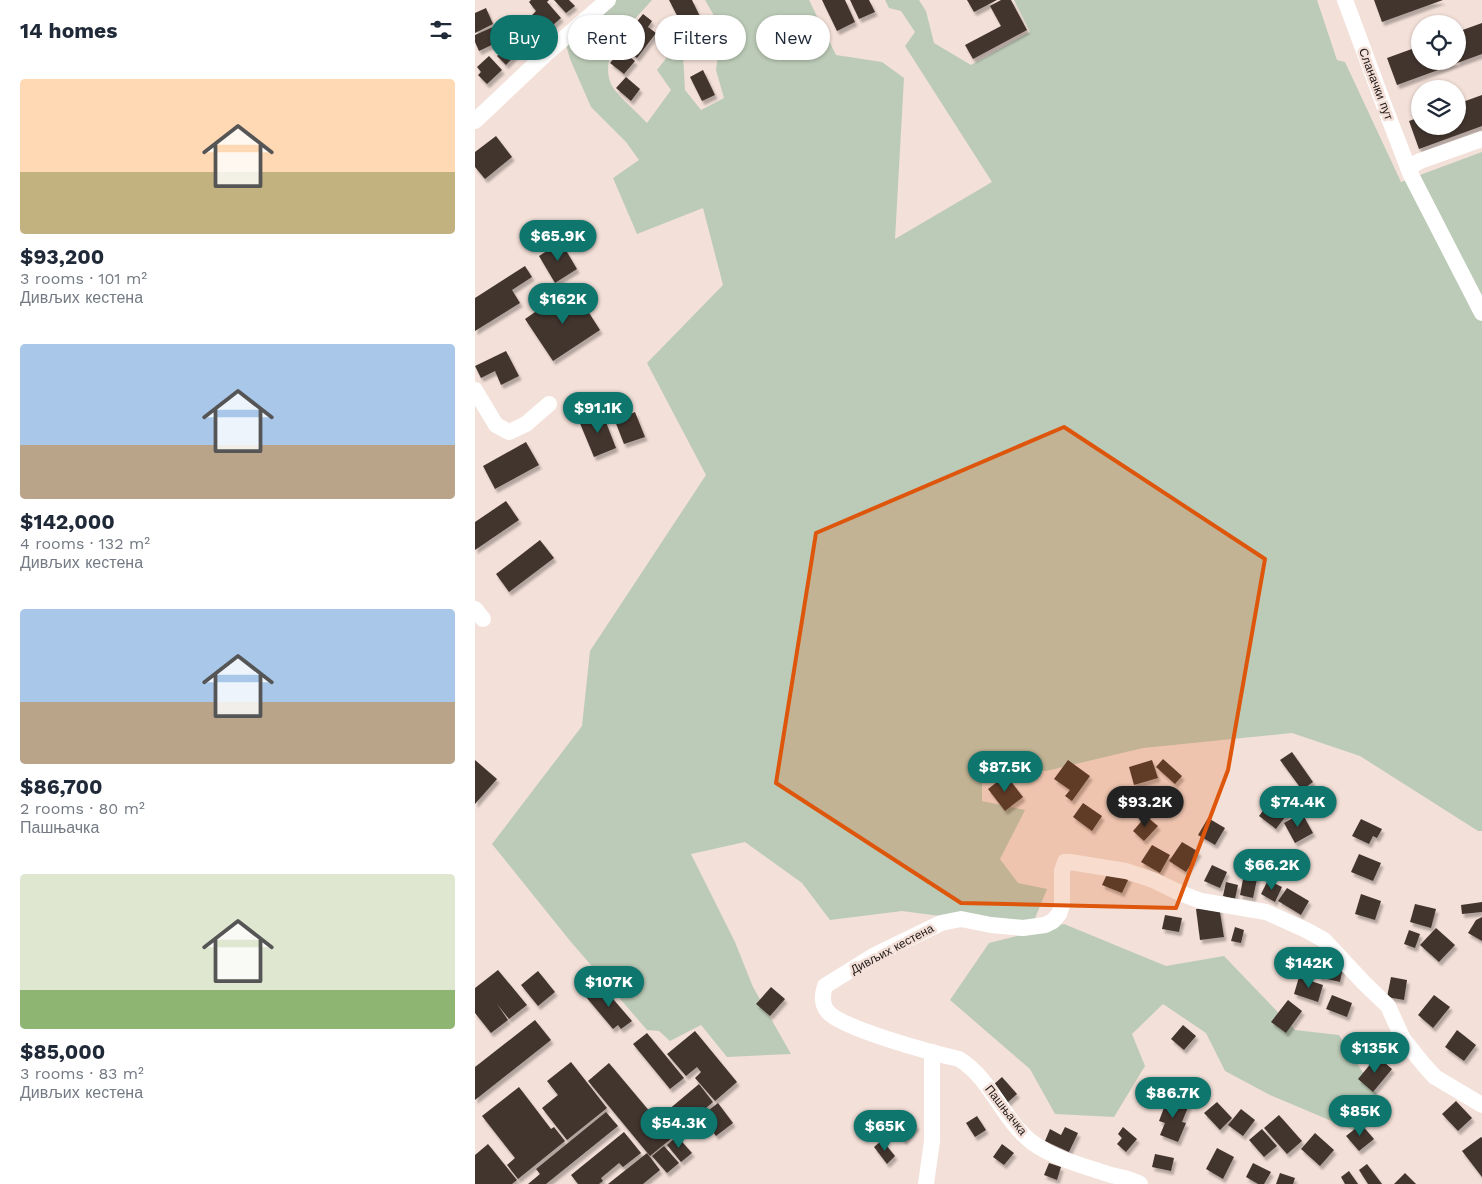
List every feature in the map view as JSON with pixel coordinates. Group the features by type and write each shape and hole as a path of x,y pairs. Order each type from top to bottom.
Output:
{"street":[{"path":"475,122 534,65 608,0"},
{"name":"Сланачки пут","path":"1345,0 1410,172 1482,313"},
{"path":"1410,172 1420,162 1482,139"},
{"path":"475,390 496,425 509,432 525,424 549,404"},
{"name":"Дивљих кестена","path":"932,1052 853,1026 828,1013 822,996 825,986 873,956 941,923 961,919 991,925 1023,928 1045,925 1053,921 1059,914 1062,905 1063,866 1065,862 1070,862 1126,871 1153,880 1201,901 1266,912 1307,930 1324,940 1387,1006 1403,1039 1435,1077 1482,1105"},
{"path":"926,1184 932,1141 932,1052"},
{"name":"Пашњачка","path":"932,1052 959,1059 973,1069 983,1080 1012,1122 1031,1142 1068,1161 1108,1174 1123,1176 1140,1184"}],"highlighted area":[{"path":"1064,427 1265,559 1228,770 1176,908 961,903 776,783 816,533"}],"green space":[{"path":"608,0 652,0 639,15 591,15"},
{"path":"705,0 809,0 816,15 756,15 756,60 830,60 830,43 836,55 882,62 904,78 895,239 992,182 905,46 915,32 901,11 889,8 885,0 919,0 926,11 934,43 971,65 1030,32 1014,0 1317,0 1337,60 1345,62 1401,182 1482,152 1482,831 1478,831 1360,756 1292,733 1143,748 1046,771 982,763 982,801 1025,810 1000,859 1018,883 1047,889 1031,928 902,911 830,920 802,883 745,842 691,854 735,942 753,987 791,1054 727,1057 701,1025 670,1041 659,1031 647,1030 571,942 492,844 582,726 590,651 706,475 647,363 723,285 703,208 637,234 613,178 639,160 626,142 591,107 570,60 610,60 608,74 612,86 647,123 671,90 657,70 665,60 683,60 685,90 701,110 724,98 716,70 717,60 746,60 746,15 714,15"},
{"path":"568,35 568,52 564,38"},
{"path":"1064,924 1166,966 1224,956 1295,1030 1339,1035 1387,1110 1360,1133 1270,1095 1225,1071 1206,1033 1163,1004 1132,1034 1145,1066 1114,1117 1055,1114 1030,1069 950,1000 989,943"}],"building":[{"path":"531,0 549,0 547,2 561,18 558,21 558,15 532,15 536,11 529,2"},
{"path":"554,0 569,0 575,6 566,13"},
{"path":"669,0 692,0 699,15 677,15"},
{"path":"822,0 845,0 855,22 837,31"},
{"path":"850,0 869,0 875,12 859,19"},
{"path":"967,0 997,0 974,12"},
{"path":"1001,0 1011,0 1027,30 973,59 965,45 1001,26 990,6"},
{"path":"1374,0 1443,0 1382,22"},
{"path":"486,8 490,17 490,26 475,33 475,13"},
{"path":"645,16 652,21 648,27 655,34 645,47"},
{"path":"1482,23 1482,54 1466,60 1466,29"},
{"path":"490,28 490,46 479,51 475,42 475,35"},
{"path":"1411,49 1411,70 1438,70 1397,85 1387,58"},
{"path":"489,56 490,60 493,60 502,70 487,84 478,75 481,72 477,67"},
{"path":"501,60 511,60 506,65"},
{"path":"613,60 635,61 624,74 610,63"},
{"path":"703,70 715,95 702,101 690,77"},
{"path":"626,77 640,89 631,101 616,88"},
{"path":"1482,95 1482,126 1466,132 1466,101"},
{"path":"1414,135 1457,135 1419,149"},
{"path":"496,136 512,157 485,179 475,167 475,152"},
{"path":"561,242 577,269 555,283 539,256"},
{"path":"525,266 532,277 512,290 520,303 475,331 475,298"},
{"path":"575,291 600,330 553,361 525,319 551,301 554,305"},
{"path":"506,351 519,376 501,385 495,371 481,378 475,366"},
{"path":"602,412 616,448 594,457 579,421"},
{"path":"635,412 645,437 624,444 615,421"},
{"path":"526,442 539,465 495,489 483,466"},
{"path":"506,501 519,520 475,550 475,522"},
{"path":"540,540 554,558 509,592 496,574"},
{"path":"1292,752 1313,782 1302,790 1280,760"},
{"path":"1163,759 1182,776 1175,784 1156,767"},
{"path":"475,760 497,779 475,804"},
{"path":"1068,760 1090,776 1072,801 1065,796 1070,790 1054,779"},
{"path":"1152,760 1158,778 1134,785 1129,767"},
{"path":"1006,775 1023,797 1005,811 988,789"},
{"path":"1271,800 1288,813 1276,829 1259,816"},
{"path":"1083,803 1102,816 1092,831 1073,817"},
{"path":"1302,813 1313,833 1295,843 1284,823"},
{"path":"1146,816 1158,826 1144,841 1133,831"},
{"path":"1208,818 1225,828 1215,845 1198,835"},
{"path":"1361,819 1382,829 1377,838 1373,836 1369,844 1352,836"},
{"path":"1182,842 1199,852 1186,872 1169,861"},
{"path":"1152,845 1170,855 1160,873 1141,862"},
{"path":"1359,854 1381,863 1373,881 1351,872"},
{"path":"1246,863 1260,865 1253,898 1240,895"},
{"path":"1212,865 1227,872 1220,888 1204,881"},
{"path":"1109,870 1129,878 1122,893 1102,885"},
{"path":"1268,880 1282,887 1275,902 1261,894"},
{"path":"1226,882 1238,885 1235,899 1223,896"},
{"path":"1287,888 1309,901 1301,915 1278,901"},
{"path":"1361,894 1381,901 1375,920 1355,914"},
{"path":"1482,902 1482,912 1462,914 1461,905"},
{"path":"1415,904 1436,909 1431,928 1410,922"},
{"path":"1219,906 1224,937 1200,940 1196,909"},
{"path":"1165,915 1182,918 1179,932 1162,929"},
{"path":"1482,917 1482,941 1468,933 1476,920"},
{"path":"1235,927 1244,930 1241,943 1231,941"},
{"path":"1436,928 1455,945 1439,962 1420,945"},
{"path":"1409,930 1420,934 1415,948 1404,944"},
{"path":"1322,962 1343,967 1340,982 1318,977"},
{"path":"498,970 527,1005 509,1019 497,1004 508,1020 491,1033 475,1013 475,988"},
{"path":"538,971 555,992 538,1006 521,985"},
{"path":"1299,977 1323,985 1318,1002 1294,994"},
{"path":"1391,977 1407,980 1404,1000 1387,997"},
{"path":"601,985 632,1021 621,1029 618,1025 613,1029 586,997"},
{"path":"771,987 785,999 770,1016 756,1004"},
{"path":"1332,995 1352,1003 1347,1017 1326,1009"},
{"path":"1434,995 1450,1007 1433,1028 1418,1015"},
{"path":"1288,1000 1302,1011 1286,1033 1271,1022"},
{"path":"535,1020 551,1040 475,1100 475,1067"},
{"path":"1183,1025 1196,1036 1184,1050 1171,1039"},
{"path":"1457,1030 1476,1045 1464,1061 1445,1047"},
{"path":"695,1031 737,1082 715,1101 695,1078 701,1072 697,1067 686,1076 667,1054"},
{"path":"647,1033 684,1078 670,1089 633,1044"},
{"path":"1377,1056 1392,1069 1373,1092 1358,1079"},
{"path":"571,1062 607,1108 567,1140 542,1108 558,1095 547,1081"},
{"path":"609,1063 672,1138 650,1156 588,1081"},
{"path":"1002,1077 1017,1094 1007,1103 992,1086"},
{"path":"699,1084 713,1102 676,1134 661,1116"},
{"path":"519,1087 551,1129 554,1127 565,1141 518,1179 507,1165 515,1158 482,1116"},
{"path":"1168,1097 1189,1105 1182,1122 1186,1123 1178,1142 1160,1135 1165,1123 1159,1121"},
{"path":"1456,1101 1472,1118 1458,1131 1442,1114"},
{"path":"1217,1102 1232,1118 1220,1130 1204,1113"},
{"path":"718,1103 733,1123 716,1136 705,1121 713,1114 709,1110"},
{"path":"1241,1109 1255,1120 1243,1136 1228,1125"},
{"path":"606,1112 618,1126 546,1184 528,1184 540,1174 536,1169"},
{"path":"900,1112 917,1126 904,1141 888,1126"},
{"path":"1279,1115 1302,1141 1287,1154 1264,1128"},
{"path":"977,1116 986,1130 975,1137 966,1123"},
{"path":"1361,1124 1374,1139 1359,1151 1346,1136"},
{"path":"1065,1127 1078,1133 1069,1152 1045,1141 1050,1129 1061,1135"},
{"path":"1123,1127 1137,1139 1126,1152 1117,1144 1122,1138 1118,1134"},
{"path":"1262,1129 1277,1146 1264,1157 1249,1140"},
{"path":"624,1132 641,1153 623,1167 619,1163 601,1178 603,1181 599,1184 578,1184 571,1175"},
{"path":"1315,1133 1334,1150 1320,1166 1301,1149"},
{"path":"677,1136 692,1153 681,1162 667,1145"},
{"path":"1482,1138 1482,1177 1462,1151"},
{"path":"882,1140 895,1156 887,1164 874,1147"},
{"path":"488,1144 517,1180 512,1184 475,1184 475,1155"},
{"path":"1002,1144 1014,1153 1004,1165 993,1157"},
{"path":"664,1146 679,1163 667,1173 652,1156"},
{"path":"1217,1148 1234,1157 1223,1179 1206,1169"},
{"path":"647,1153 660,1170 643,1184 608,1184"},
{"path":"1155,1154 1174,1158 1171,1171 1152,1167"},
{"path":"1049,1163 1061,1167 1057,1180 1044,1175"},
{"path":"1253,1163 1271,1172 1264,1184 1258,1184 1246,1177"},
{"path":"1367,1164 1382,1184 1368,1184 1359,1170"},
{"path":"1349,1171 1358,1184 1345,1184 1341,1177"},
{"path":"1280,1173 1295,1178 1293,1184 1276,1184"},
{"path":"1405,1173 1416,1184 1394,1184"}]}
